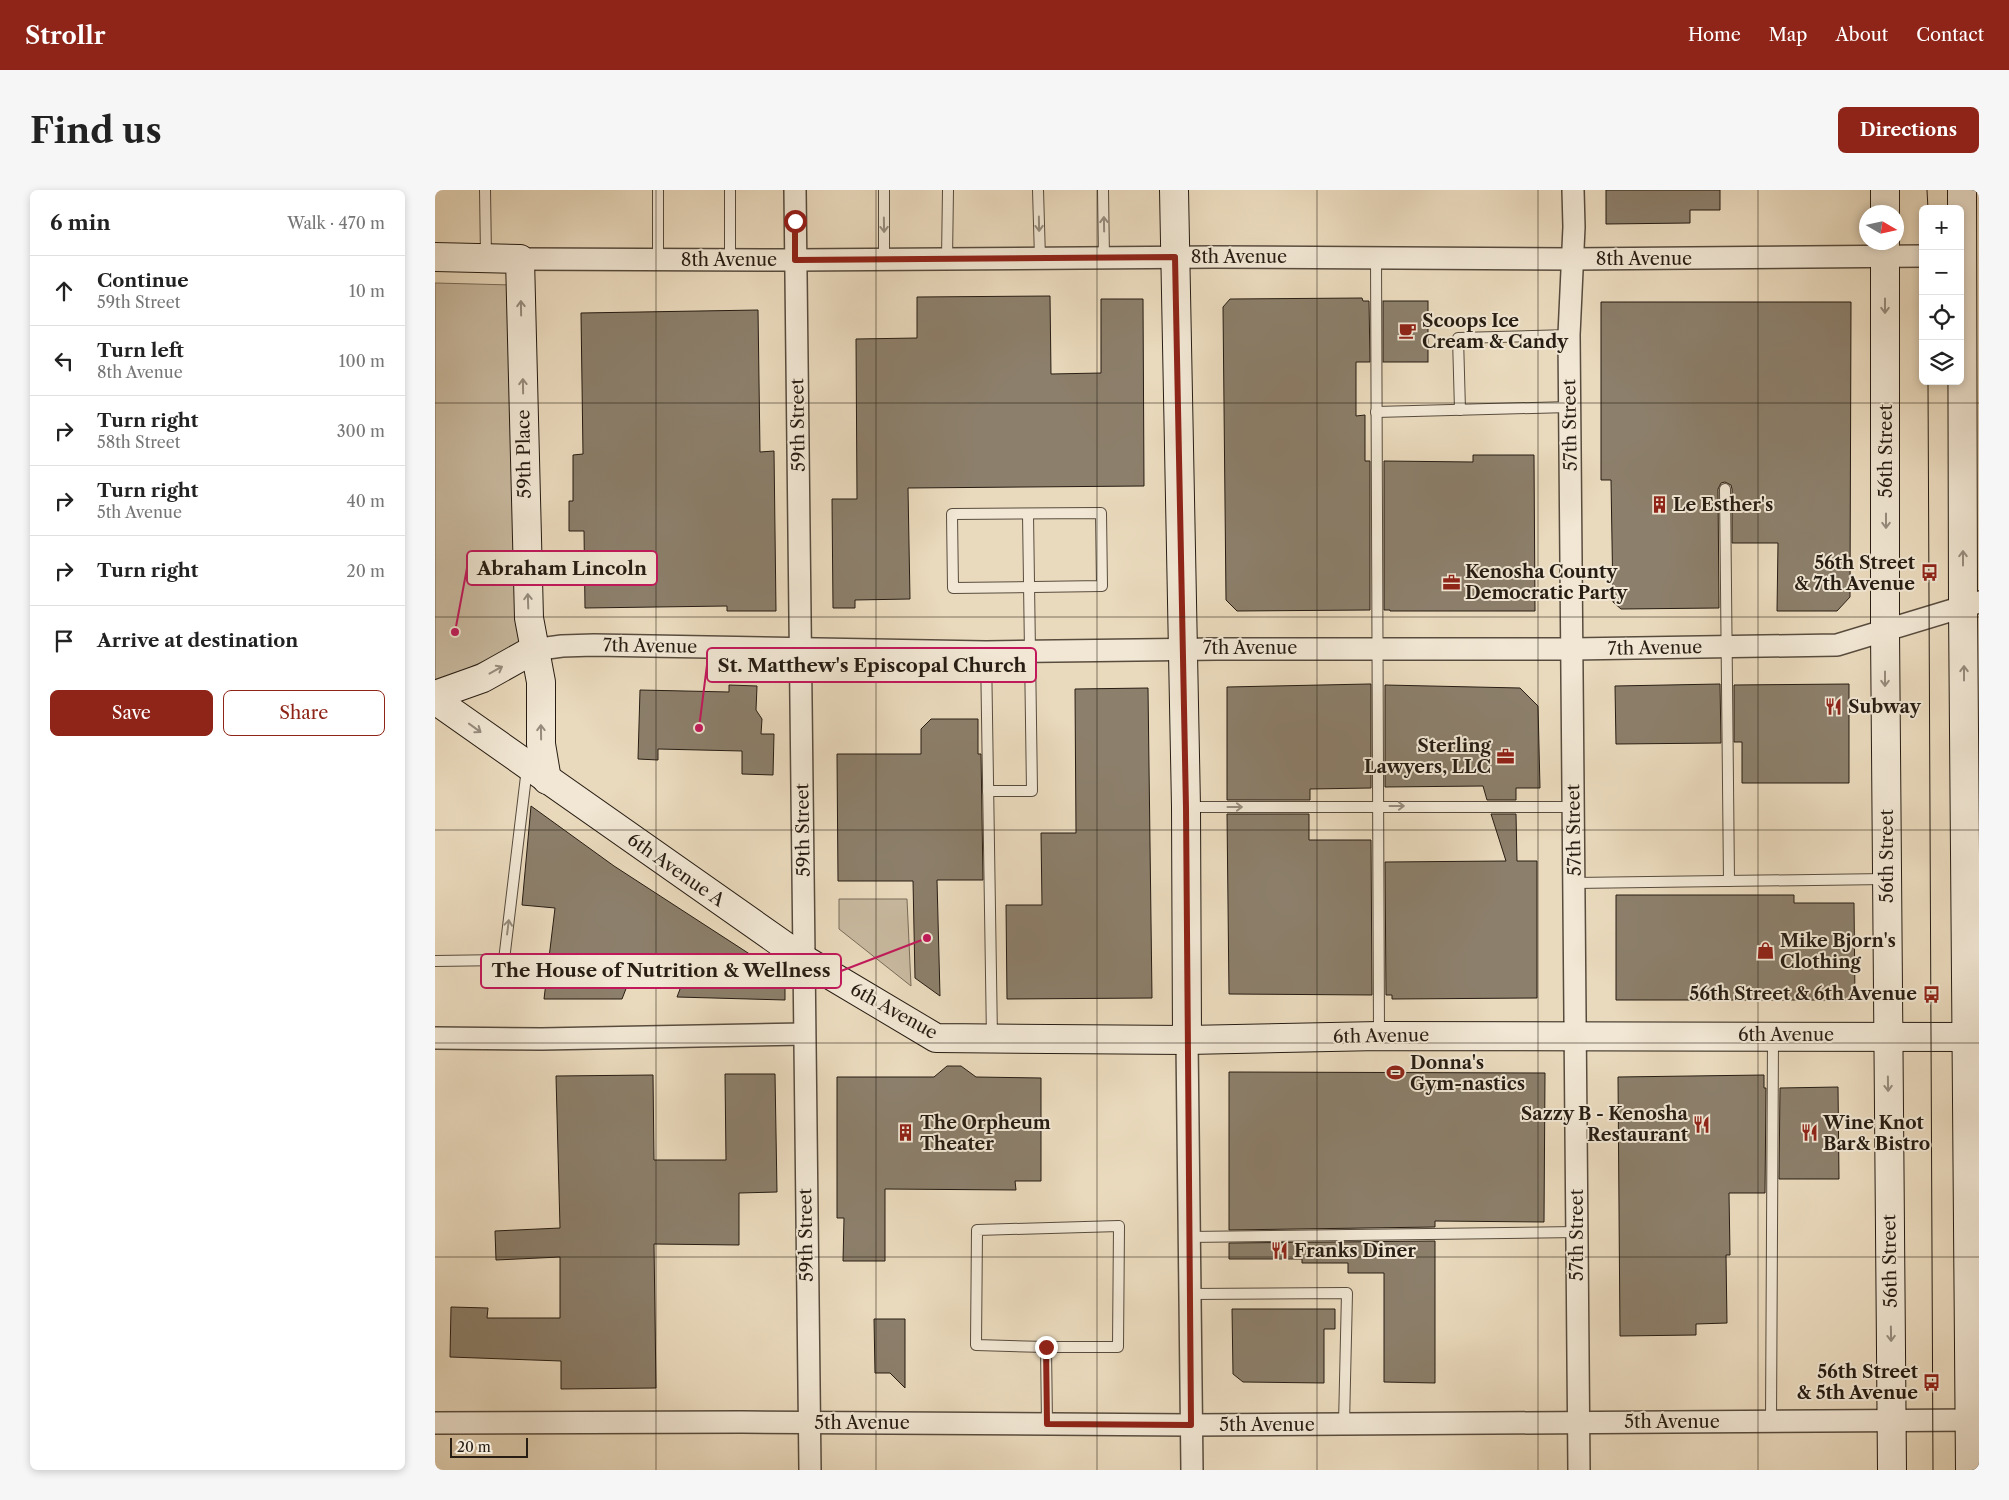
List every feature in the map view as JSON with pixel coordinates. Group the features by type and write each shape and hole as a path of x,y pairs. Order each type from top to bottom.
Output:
{"street":[{"name":"59th Street","path":"795,190 810,1470"},
{"path":"1174,190 1186,808 1192,1470"},
{"name":"57th Street","path":"1573,190 1569,407 1579,1470"},
{"path":"1885,190 1885,205"},
{"path":"1962,190 1967,256 1971,605 1974,1420 1970,1470"},
{"name":"8th Avenue","path":"435,257 730,260 1175,257 1572,259 1885,250 1919,255"},
{"name":"56th Street","path":"1885,250 1885,631 1892,1470"},
{"name":"59th Place","path":"520,259 527,586 533,650"},
{"name":"7th Avenue","path":"435,695 483,678 533,650 562,646 986,652 1378,648 1572,649 1837,645 1971,605"},
{"path":"533,650 541,682 541,744 537,773"},
{"name":"6th Avenue A","path":"435,700 805,960"},
{"name":"6th Avenue","path":"805,960 936,1038 1187,1040 1379,1036 1576,1035 1888,1035 1972,1037"},
{"path":"435,1038 542,1039 804,1034"},
{"name":"5th Avenue","path":"435,1423 1191,1425 1974,1420"}],"lane":[{"path":"485,190 486,258"},
{"path":"658,190 658,259"},
{"path":"730,190 730,260"},
{"path":"883,190 884,259"},
{"path":"947,190 947,259"},
{"path":"1039,190 1040,258"},
{"path":"1103,190 1104,258"},
{"path":"1376,258 1379,1036"},
{"path":"1460,410 1458,338 1569,335"},
{"path":"1377,412 1569,407"},
{"path":"1725,489 1729,881"},
{"path":"1101,513 1102,586 953,588 952,514 1029,514 1101,513"},
{"path":"988,791 1032,790 1029,514"},
{"path":"986,652 992,1039"},
{"path":"435,961 504,960 537,773"},
{"path":"1186,808 1378,806 1573,807"},
{"path":"1574,883 1887,879"},
{"path":"1771,1422 1773,1035"},
{"path":"1119,1226 1118,1347 1046,1347 976,1345 977,1230 1119,1226"},
{"path":"1189,1237 1577,1232"},
{"path":"1189,1294 1347,1293 1344,1424"},
{"path":"1046,1347 1047,1424"}],"shaded area":[{"path":"435,283 512,285 522,644 435,683"},
{"path":"839,899 907,899 911,986 839,929"}],"building":[{"path":"1606,190 1720,190 1720,210 1690,210 1690,223 1606,224"},
{"path":"1050,296 1051,374 1101,373 1101,299 1143,299 1144,486 908,488 910,599 855,600 855,608 833,608 832,499 857,499 856,339 917,338 917,297"},
{"path":"1362,298 1363,301 1369,301 1370,362 1356,362 1356,416 1365,415 1365,461 1370,461 1370,610 1237,611 1226,600 1223,307 1230,299"},
{"name":"Scoops Ice Cream & Candy","path":"1383,301 1428,301 1428,362 1383,362"},
{"path":"1601,302 1851,302 1850,597 1837,611 1777,611 1778,543 1732,543 1732,489 1731,485 1725,482 1721,483 1718,489 1719,608 1621,609 1613,602 1611,480 1601,480"},
{"path":"758,310 760,452 774,451 776,611 727,611 727,606 585,608 584,531 569,531 569,501 573,501 573,455 583,454 581,313"},
{"path":"1473,455 1534,455 1535,611 1384,610 1384,461 1473,462"},
{"path":"1371,684 1371,788 1310,789 1310,800 1227,800 1227,687"},
{"path":"1720,684 1721,743 1616,744 1615,686"},
{"path":"1849,684 1849,783 1742,783 1742,742 1734,742 1734,685"},
{"path":"729,685 757,686 756,710 762,719 761,734 774,734 773,775 742,774 742,751 658,749 658,760 638,759 640,690 729,692"},
{"path":"1385,685 1520,688 1538,706 1540,788 1516,788 1516,800 1487,800 1483,786 1385,787"},
{"path":"1148,688 1152,998 1007,999 1006,905 1042,905 1041,833 1076,833 1075,689"},
{"path":"931,719 978,719 978,754 981,754 983,880 937,880 940,996 915,978 913,881 838,881 837,754 921,754 921,729"},
{"path":"531,806 614,866 785,977 785,1000 677,997 691,960 636,963 622,999 544,999 555,908 522,905"},
{"path":"1227,814 1309,814 1309,840 1371,840 1372,995 1229,994"},
{"path":"1491,814 1516,814 1517,861 1537,861 1537,998 1392,999 1392,995 1386,995 1385,862 1506,861"},
{"path":"1616,895 1794,895 1794,903 1854,903 1855,1000 1616,1000"},
{"path":"947,1066 961,1066 976,1077 1041,1078 1041,1181 1015,1181 1016,1190 885,1189 885,1261 843,1261 844,1218 837,1218 837,1077 934,1077"},
{"path":"1229,1072 1545,1073 1544,1222 1435,1221 1435,1227 1229,1230"},
{"path":"725,1074 775,1074 777,1192 739,1193 739,1245 654,1244 656,1388 561,1389 561,1361 450,1357 451,1307 488,1308 487,1318 560,1318 560,1257 496,1260 495,1231 560,1228 556,1076 653,1075 654,1160 726,1160"},
{"path":"1764,1075 1764,1088 1766,1088 1765,1193 1729,1193 1730,1255 1726,1255 1727,1323 1696,1324 1696,1335 1620,1336 1618,1077"},
{"name":"Wine Knot Bar& Bistro","path":"1838,1087 1839,1179 1779,1179 1780,1088"},
{"path":"1435,1241 1435,1383 1384,1382 1384,1273 1348,1273 1348,1263 1302,1263 1302,1259 1229,1259 1229,1243"},
{"path":"1232,1309 1335,1309 1335,1329 1324,1329 1324,1383 1243,1382 1233,1374"},
{"path":"874,1319 905,1319 905,1388 890,1373 875,1373"}],"tram line":[{"path":"1927,190 1928,205"},
{"path":"1928,385 1933,1470"}],"place":[{"name":"Scoops Ice Cream & Candy","path":"1408,331"},
{"name":"Le Esther's","path":"1659,505"},
{"name":"56th Street & 7th Avenue","path":"1929,573"},
{"name":"Kenosha County Democratic Party","path":"1451,582"},
{"name":"Abraham Lincoln","path":"455,632"},
{"name":"Subway","path":"1834,707"},
{"name":"St. Matthew's Episcopal Church","path":"699,728"},
{"name":"Sterling Lawyers, LLC","path":"1505,756"},
{"name":"The House of Nutrition & Wellness","path":"927,938"},
{"name":"Mike Bjorn's Clothing","path":"1766,951"},
{"name":"56th Street & 6th Avenue","path":"1931,994"},
{"name":"Donna's Gym-nastics","path":"1396,1073"},
{"name":"Sazzy B - Kenosha Restaurant","path":"1702,1124"},
{"name":"The Orpheum Theater","path":"906,1133"},
{"name":"Wine Knot Bar& Bistro","path":"1809,1133"},
{"name":"Franks Diner","path":"1280,1251"},
{"name":"56th Street & 5th Avenue","path":"1932,1382"}],"route":[{"path":"795,221 795,260 1175,257 1186,808 1191,1425 1047,1424 1046,1347"}]}
